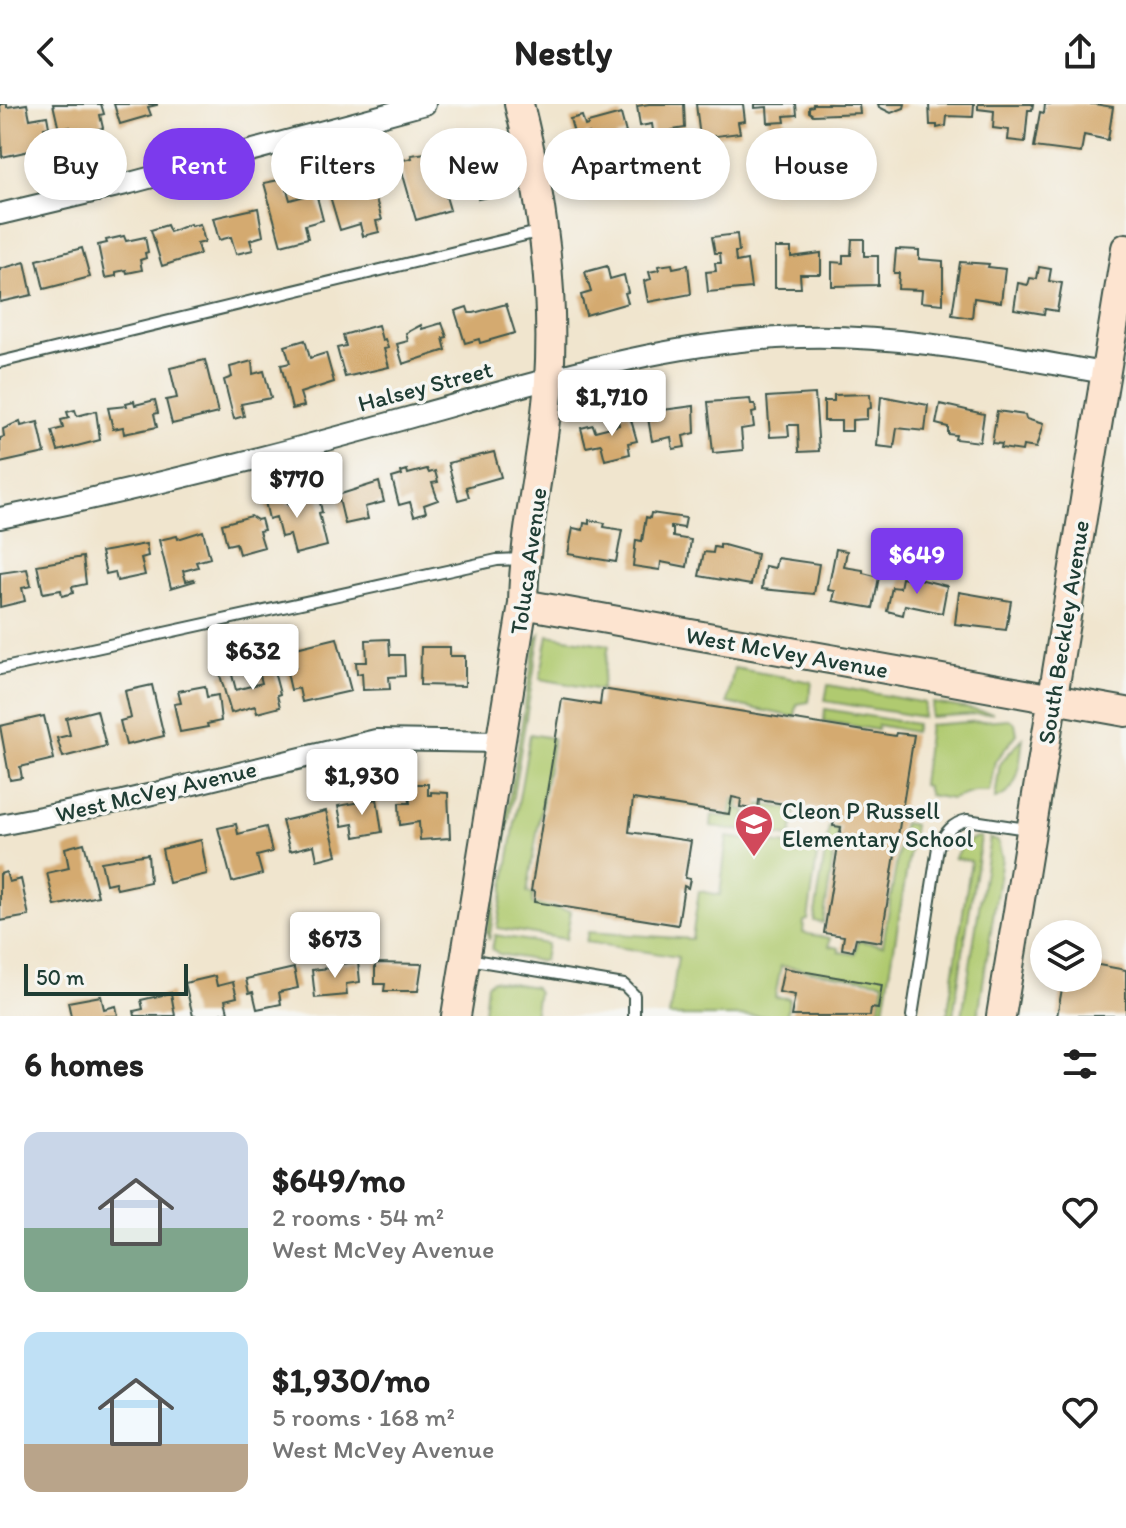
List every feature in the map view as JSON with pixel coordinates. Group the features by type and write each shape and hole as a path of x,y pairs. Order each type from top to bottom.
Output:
{"street":[{"path":"0,214 130,183 425,104"},
{"name":"Toluca Avenue","path":"456,1016 523,604 524,559 540,473 549,379 549,301 543,231 519,104"},
{"name":"South Beckley Avenue","path":"1001,1016 1126,248"},
{"name":"Halsey Street","path":"0,518 179,479 635,357 732,341 802,337 887,340 976,351 1105,373"},
{"name":"West McVey Avenue","path":"523,604 1126,712"},
{"name":"West McVey Avenue","path":"0,825 123,801 376,740 501,742"}],"lane":[{"path":"0,362 543,231"},
{"path":"0,669 497,560 524,559"},
{"path":"912,1016 938,847 943,836 959,822 967,820 1031,830"},
{"path":"466,958 624,985 634,995 634,1016"}],"green space":[{"path":"540,634 489,940 487,931 536,639"},
{"path":"548,635 609,645 601,690 540,679"},
{"path":"734,668 812,682 809,702 797,704 795,717 727,703"},
{"path":"828,685 925,703 923,717 825,701"},
{"path":"933,703 993,713 930,717"},
{"path":"825,709 916,724 914,732 878,725 877,730 824,721"},
{"path":"1009,719 1015,723 1017,734 995,761 989,792 974,792 951,799 929,795 926,786 922,785 929,725"},
{"path":"530,734 553,738 527,893 533,894 532,904 571,911 566,939 497,928"},
{"path":"1023,738 1015,783 1004,795 995,799 1000,763"},
{"path":"733,799 739,800 738,809 746,810 743,831 711,827 712,815 730,817"},
{"path":"760,804 795,810 791,837 756,832"},
{"path":"903,823 914,825 883,1016 873,1016 873,1012 879,1012 884,982 781,966 775,997 789,998 787,1016 669,1016 678,957 586,942 588,932 692,939 699,891 720,895 727,837 818,849 808,920 804,921 803,933 830,938 829,946 839,948 839,952 855,954 858,941 883,945"},
{"path":"829,827 838,829 823,923 814,921"},
{"path":"981,837 953,1016 947,1016 971,861 954,858 965,843"},
{"path":"990,838 998,842 1002,858 978,1016 962,1016"},
{"path":"495,935 547,944 544,960 499,954 492,949"},
{"path":"493,980 534,987 538,992 534,1016 487,1016 484,1013 487,984"}],"building":[{"path":"0,104 7,104 7,107 27,104 30,119 47,116 49,127 24,128 24,152 2,157"},
{"path":"53,104 101,104 103,128 59,128"},
{"path":"114,104 157,105 148,107 151,115 120,124"},
{"path":"684,104 685,128 653,128 652,124 640,126 637,106"},
{"path":"696,104 743,104 745,121 738,122 740,133 730,134 730,128 699,128"},
{"path":"755,104 796,104 797,115 784,116 785,122 768,123 767,107 755,108"},
{"path":"813,104 859,104 860,113 813,115 809,107"},
{"path":"878,104 905,104 904,108 891,113"},
{"path":"929,104 974,104 973,117 947,116 946,126 937,128 937,125 930,125"},
{"path":"978,104 1033,104 1032,110 1028,110 1025,142 1008,140 1009,130 993,128 994,111 978,109"},
{"path":"1045,104 1113,107 1108,140 1084,135 1081,153 1034,147 1040,112 1044,113"},
{"path":"621,114 625,128 573,128 570,119 582,116 585,126"},
{"path":"420,154 420,200 447,200 450,210 416,220 404,178 404,160 412,158 411,155"},
{"path":"271,182 271,200 318,200 323,220 305,225 308,238 281,245 264,183"},
{"path":"331,200 376,200 382,220 376,221 379,232 363,236 360,224 340,230"},
{"path":"258,208 263,236 250,240 253,250 236,254 231,237 219,240 213,218"},
{"path":"190,224 200,224 205,242 197,244 200,254 162,266 151,230 167,225 170,232"},
{"path":"737,234 739,252 735,252 736,262 747,260 751,288 708,292 706,272 716,271 715,263 721,263 712,237"},
{"path":"124,236 126,241 145,237 148,252 145,253 146,258 140,260 142,270 116,272 116,276 105,278 98,245"},
{"path":"852,239 864,239 864,256 878,256 878,285 832,286 832,262 843,263 843,255 851,255"},
{"path":"82,248 90,277 44,289 37,260"},
{"path":"775,248 791,248 791,257 821,253 821,274 800,274 801,288 775,288"},
{"path":"896,249 919,250 919,259 943,261 943,304 921,302 922,290 898,289 899,273 894,273"},
{"path":"25,262 32,295 0,302 0,269"},
{"path":"960,262 989,264 988,267 1005,269 1001,302 974,298 972,318 952,315"},
{"path":"672,264 673,268 688,265 691,294 648,302 644,281 651,279 649,272 659,270 658,266"},
{"path":"607,266 610,279 624,275 628,303 586,315 581,295 591,292 585,272"},
{"path":"1039,267 1051,269 1049,281 1062,283 1057,311 1045,309 1044,314 1014,309 1018,283 1028,285 1030,278 1037,279"},
{"path":"506,304 515,333 480,343 479,339 465,343 455,311 467,307 469,313 474,313"},
{"path":"442,323 447,337 443,338 446,350 403,364 397,344 408,341 406,333 421,325 422,329"},
{"path":"378,325 388,348 384,349 389,367 345,377 337,348 346,346 343,335"},
{"path":"305,340 310,358 326,353 334,382 300,393 304,406 292,409 281,365 290,363 285,346"},
{"path":"205,360 218,413 172,424 166,400 177,398 170,368"},
{"path":"252,361 253,374 264,371 271,398 241,404 244,416 234,419 224,380 232,377 230,367"},
{"path":"815,394 819,451 799,452 798,425 788,425 789,436 770,437 767,397"},
{"path":"870,394 871,408 867,409 867,419 852,420 852,431 841,431 841,421 824,421 824,401 834,401 834,395"},
{"path":"881,396 928,405 925,431 897,428 894,448 877,446"},
{"path":"750,399 751,404 755,404 756,412 752,413 754,427 741,429 743,450 713,453 708,402"},
{"path":"155,400 157,427 124,434 123,427 113,429 108,408 127,406 126,403 134,401 135,405"},
{"path":"940,404 984,414 980,442 955,439 956,435 948,434 948,427 936,424"},
{"path":"694,406 695,433 683,436 685,447 673,449 671,437 652,441 647,412"},
{"path":"75,410 77,416 96,411 100,440 58,451 52,431 63,428 61,420 69,418 67,412"},
{"path":"997,411 1025,415 1026,419 1043,424 1036,448 1023,446 1022,451 1001,448 1002,444 992,443"},
{"path":"629,413 637,441 628,443 630,454 605,460 601,444 586,447 581,428 593,425 595,431 619,425 617,416"},
{"path":"20,421 21,426 38,422 45,453 0,463 3,429"},
{"path":"494,452 501,477 466,487 469,497 458,500 448,463"},
{"path":"427,469 429,473 435,471 438,482 432,483 438,500 424,505 426,512 414,516 410,502 399,505 392,478 407,470 408,474"},
{"path":"379,482 384,502 365,507 368,519 345,524 338,495"},
{"path":"284,488 288,505 319,497 322,512 319,513 327,546 295,554 290,535 281,537 276,517 269,519 263,493"},
{"path":"651,513 686,518 684,528 671,526 671,529 673,537 691,540 687,567 661,562 660,570 633,566 636,540 642,541 646,517 650,518"},
{"path":"251,516 261,519 264,530 259,531 264,547 239,554 236,543 227,545 222,524"},
{"path":"589,520 622,530 616,562 568,554 573,528 583,530 584,523 589,524"},
{"path":"203,531 210,558 196,562 198,567 183,571 186,581 195,581 171,588 159,540 177,536 178,539"},
{"path":"146,544 148,556 141,558 145,575 117,581 115,572 106,574 101,552"},
{"path":"720,544 757,554 751,585 699,576 704,552 713,553 714,547 720,548"},
{"path":"836,549 847,551 844,567 879,577 873,608 833,601 835,591 828,590"},
{"path":"83,557 86,584 72,587 73,593 62,596 61,590 43,593 37,565"},
{"path":"777,558 819,564 814,594 762,589 765,566 775,568"},
{"path":"27,569 31,586 22,588 25,601 0,607 0,573"},
{"path":"902,578 947,586 942,613 905,605 903,615 887,611 892,587 900,588"},
{"path":"959,592 1011,601 1006,630 955,624"},
{"path":"337,638 351,691 302,702 299,688 291,690 286,668 296,666 292,649"},
{"path":"389,639 390,655 404,655 405,676 389,677 390,689 363,690 362,673 357,674 356,662 367,662 366,640"},
{"path":"421,647 450,647 450,656 465,656 465,686 420,685"},
{"path":"272,664 280,707 257,713 255,706 231,713 220,675 231,671 236,690 262,683 258,668"},
{"path":"152,685 164,736 126,745 120,721 131,718 125,691"},
{"path":"205,686 207,697 218,695 221,721 207,724 208,727 180,732 174,704 181,703 178,691"},
{"path":"602,689 895,736 896,733 914,735 881,942 856,938 853,951 842,949 844,936 824,933 841,827 833,826 835,812 759,800 758,810 740,807 741,799 732,797 729,814 633,799 629,832 691,841 685,878 690,879 688,888 684,886 678,925 534,902 535,892 531,891 562,699 600,705"},
{"path":"97,710 106,746 63,757 57,738 70,735 66,718"},
{"path":"44,716 54,759 20,767 22,778 10,780 0,726"},
{"path":"413,784 428,784 428,795 431,792 448,793 450,838 420,840 419,822 400,825 399,803 410,803 409,793 414,793"},
{"path":"377,799 382,832 355,837 353,824 342,826 338,806"},
{"path":"326,811 337,855 317,860 314,845 290,851 282,821"},
{"path":"236,824 238,834 266,827 272,852 257,856 262,874 232,882 218,828"},
{"path":"201,840 207,874 169,883 162,849"},
{"path":"84,843 98,896 55,906 47,873 69,868 65,848"},
{"path":"148,854 150,882 117,889 115,882 106,884 101,862"},
{"path":"6,872 9,882 21,879 29,916 0,921 0,874"},
{"path":"358,962 360,982 346,984 347,995 315,998 312,970"},
{"path":"375,963 422,964 418,991 384,991 385,984 375,984"},
{"path":"1102,966 1126,970 1126,1016 1057,1016 1061,992 1102,992"},
{"path":"294,968 298,988 279,992 281,1004 257,1009 246,979"},
{"path":"784,968 882,985 878,1009 871,1008 870,1016 791,1016 795,995 779,992"},
{"path":"215,976 217,986 233,982 237,997 225,1000 228,1012 193,1016 185,983"},
{"path":"171,993 175,1016 135,1016 134,1011 143,1009 141,1000"},
{"path":"101,996 104,1009 116,1006 118,1016 71,1016 68,1002"}],"place":[{"name":"Cleon P Russell Elementary School","path":"754,858"}]}
